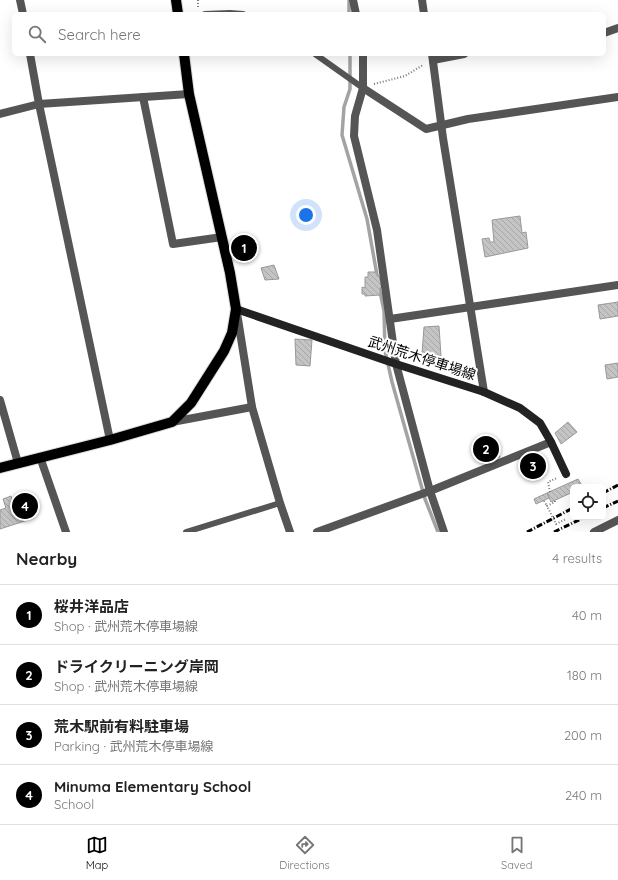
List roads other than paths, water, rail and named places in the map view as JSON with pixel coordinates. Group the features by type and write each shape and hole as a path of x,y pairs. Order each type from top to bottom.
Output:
{"main road":[{"path":"176,0 178,12"},
{"path":"0,468 110,440 172,422 191,403 224,351 232,333 236,309 230,273 189,94 184,56"},
{"name":"武州荒木停車場線","path":"236,309 396,364 484,392 520,408 540,423 566,474"}],"street":[{"path":"20,0 23,12"},
{"path":"353,0 356,12"},
{"path":"422,0 424,12"},
{"path":"606,32 618,28"},
{"path":"30,56 39,104 110,440"},
{"path":"363,56 363,88 355,116 354,136 377,230 396,364 430,491 444,532"},
{"path":"443,56 432,57 484,392"},
{"path":"363,88 426,129 468,119 618,97"},
{"path":"0,114 39,104 189,94"},
{"path":"143,97 173,244 222,237"},
{"path":"390,319 618,285"},
{"path":"236,309 252,407 290,532"},
{"path":"0,400 18,463"},
{"path":"172,422 252,407"},
{"path":"317,532 430,491 551,442"},
{"path":"40,457 66,532"},
{"path":"594,532 618,520"}],"lane":[{"path":"318,56 363,88"},
{"path":"186,532 280,503"}],"waterway":[{"path":"349,0 349,12"},
{"path":"350,56 350,89 344,107 342,135 367,219 377,275"},
{"path":"379,287 384,311 385,351 392,382 425,499 438,532"}],"railway":[{"path":"606,491 618,485"},
{"path":"606,507 618,501"},
{"path":"527,532 570,510"},
{"path":"554,532 579,520"}],"place":[{"name":"桜井洋品店","path":"244,248"},
{"name":"ドライクリーニング岸岡","path":"486,449"},
{"name":"荒木駅前有料駐車場","path":"533,466"},
{"name":"Minuma Elementary School","path":"25,506"}]}
